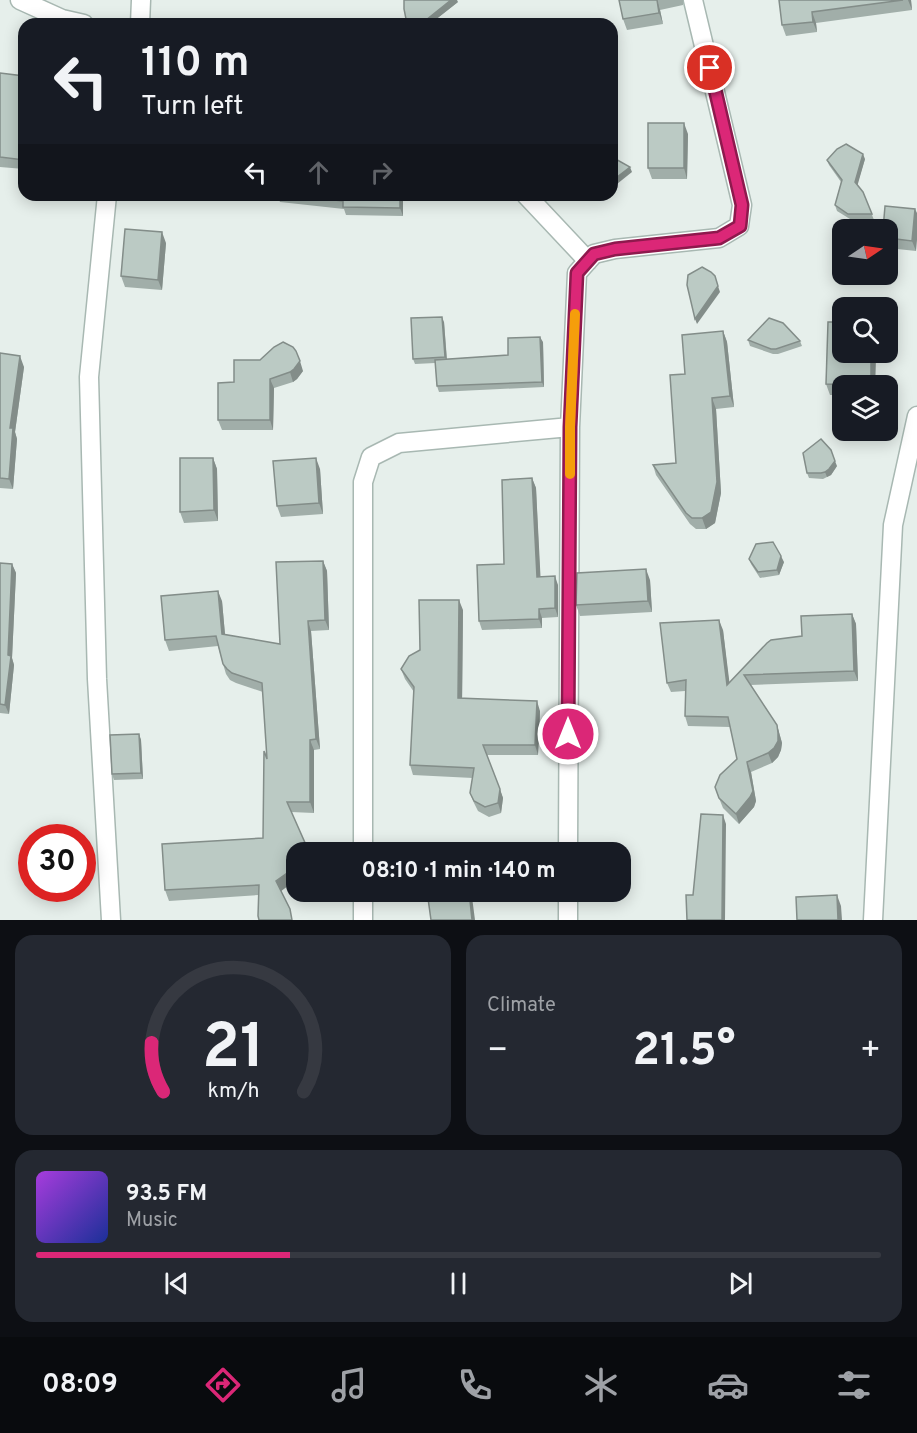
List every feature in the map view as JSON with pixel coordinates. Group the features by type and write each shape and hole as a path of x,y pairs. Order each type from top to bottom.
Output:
{"street":[{"path":"21,0 60,18"},
{"path":"140,18 141,0"},
{"path":"568,842 570,427 577,273 594,254 615,249 719,238 740,226 742,205 693,0"},
{"path":"106,201 89,377 97,679 111,920"},
{"path":"532,201 588,261"},
{"path":"873,920 893,525 917,416"},
{"path":"363,842 363,482 371,457 399,443 570,427"},
{"path":"363,902 363,920"},
{"path":"568,902 568,920"}],"building":[{"path":"404,0 451,0 428,18 406,18"},
{"path":"619,0 657,0 659,13 623,19"},
{"path":"779,0 903,0 812,12 813,22 782,25"},
{"path":"0,73 18,75 18,159 0,157"},
{"path":"648,123 684,123 684,168 648,168"},
{"path":"846,144 863,154 855,182 863,192 872,214 848,214 835,205 842,180 827,160 837,149"},
{"path":"618,160 630,167 618,176"},
{"path":"343,201 400,201 400,208 343,207"},
{"path":"885,206 915,209 912,241 898,239 898,219 884,219"},
{"path":"125,229 162,232 158,280 121,276"},
{"path":"702,267 715,276 718,286 695,319 687,285 688,275"},
{"path":"442,317 445,357 413,359 411,318"},
{"path":"769,318 783,323 800,341 771,349 748,340"},
{"path":"828,322 832,322 832,363 871,363 871,375 832,375 832,384 826,384"},
{"path":"723,331 730,396 712,398 717,482 711,512 702,518 692,518 686,513 653,465 676,463 670,375 685,374 682,335"},
{"path":"540,337 542,382 437,386 435,360 508,355 508,338"},
{"path":"283,342 293,347 300,361 290,372 270,379 270,420 218,420 218,383 234,382 234,360 260,360"},
{"path":"0,353 20,356 10,428 13,428 9,479 0,478"},
{"path":"821,439 831,450 835,461 825,472 807,473 803,453"},
{"path":"180,458 213,458 214,510 180,512"},
{"path":"316,458 319,503 277,506 273,461"},
{"path":"532,478 537,577 555,576 555,608 539,609 539,619 479,621 477,565 504,564 502,480"},
{"path":"773,542 781,556 777,570 758,572 749,559 756,544"},
{"path":"323,561 325,620 308,621 316,739 310,740 310,802 287,802 305,842 286,842 286,874 276,881 290,909 292,920 259,920 259,885 165,890 162,844 263,838 264,751 267,759 262,683 232,673 227,669 223,664 216,636 165,640 161,596 218,591 222,634 280,644 276,562"},
{"path":"0,563 12,564 8,655 11,656 5,705 0,704"},
{"path":"646,569 648,601 576,605 577,573"},
{"path":"419,600 459,600 458,698 537,701 535,745 483,745 500,789 498,803 485,807 474,801 470,793 474,768 410,765 414,687 401,669 409,656 420,650"},
{"path":"852,614 854,671 744,675 777,725 778,741 768,753 747,762 753,791 736,814 719,798 715,787 720,775 737,759 728,717 685,716 686,680 667,683 660,623 719,620 727,685 771,640 802,636 801,616"},
{"path":"139,734 141,773 112,774 110,735"},
{"path":"701,814 723,815 722,920 687,920 686,895 693,895"},
{"path":"837,895 838,920 797,920 796,897"},
{"path":"429,902 470,902 472,920 431,920"}],"slow traffic":[{"path":"570,474 575,314"}],"route":[{"path":"568,734 570,427 577,273 594,254 615,249 719,238 740,226 742,205 710,68"}]}
